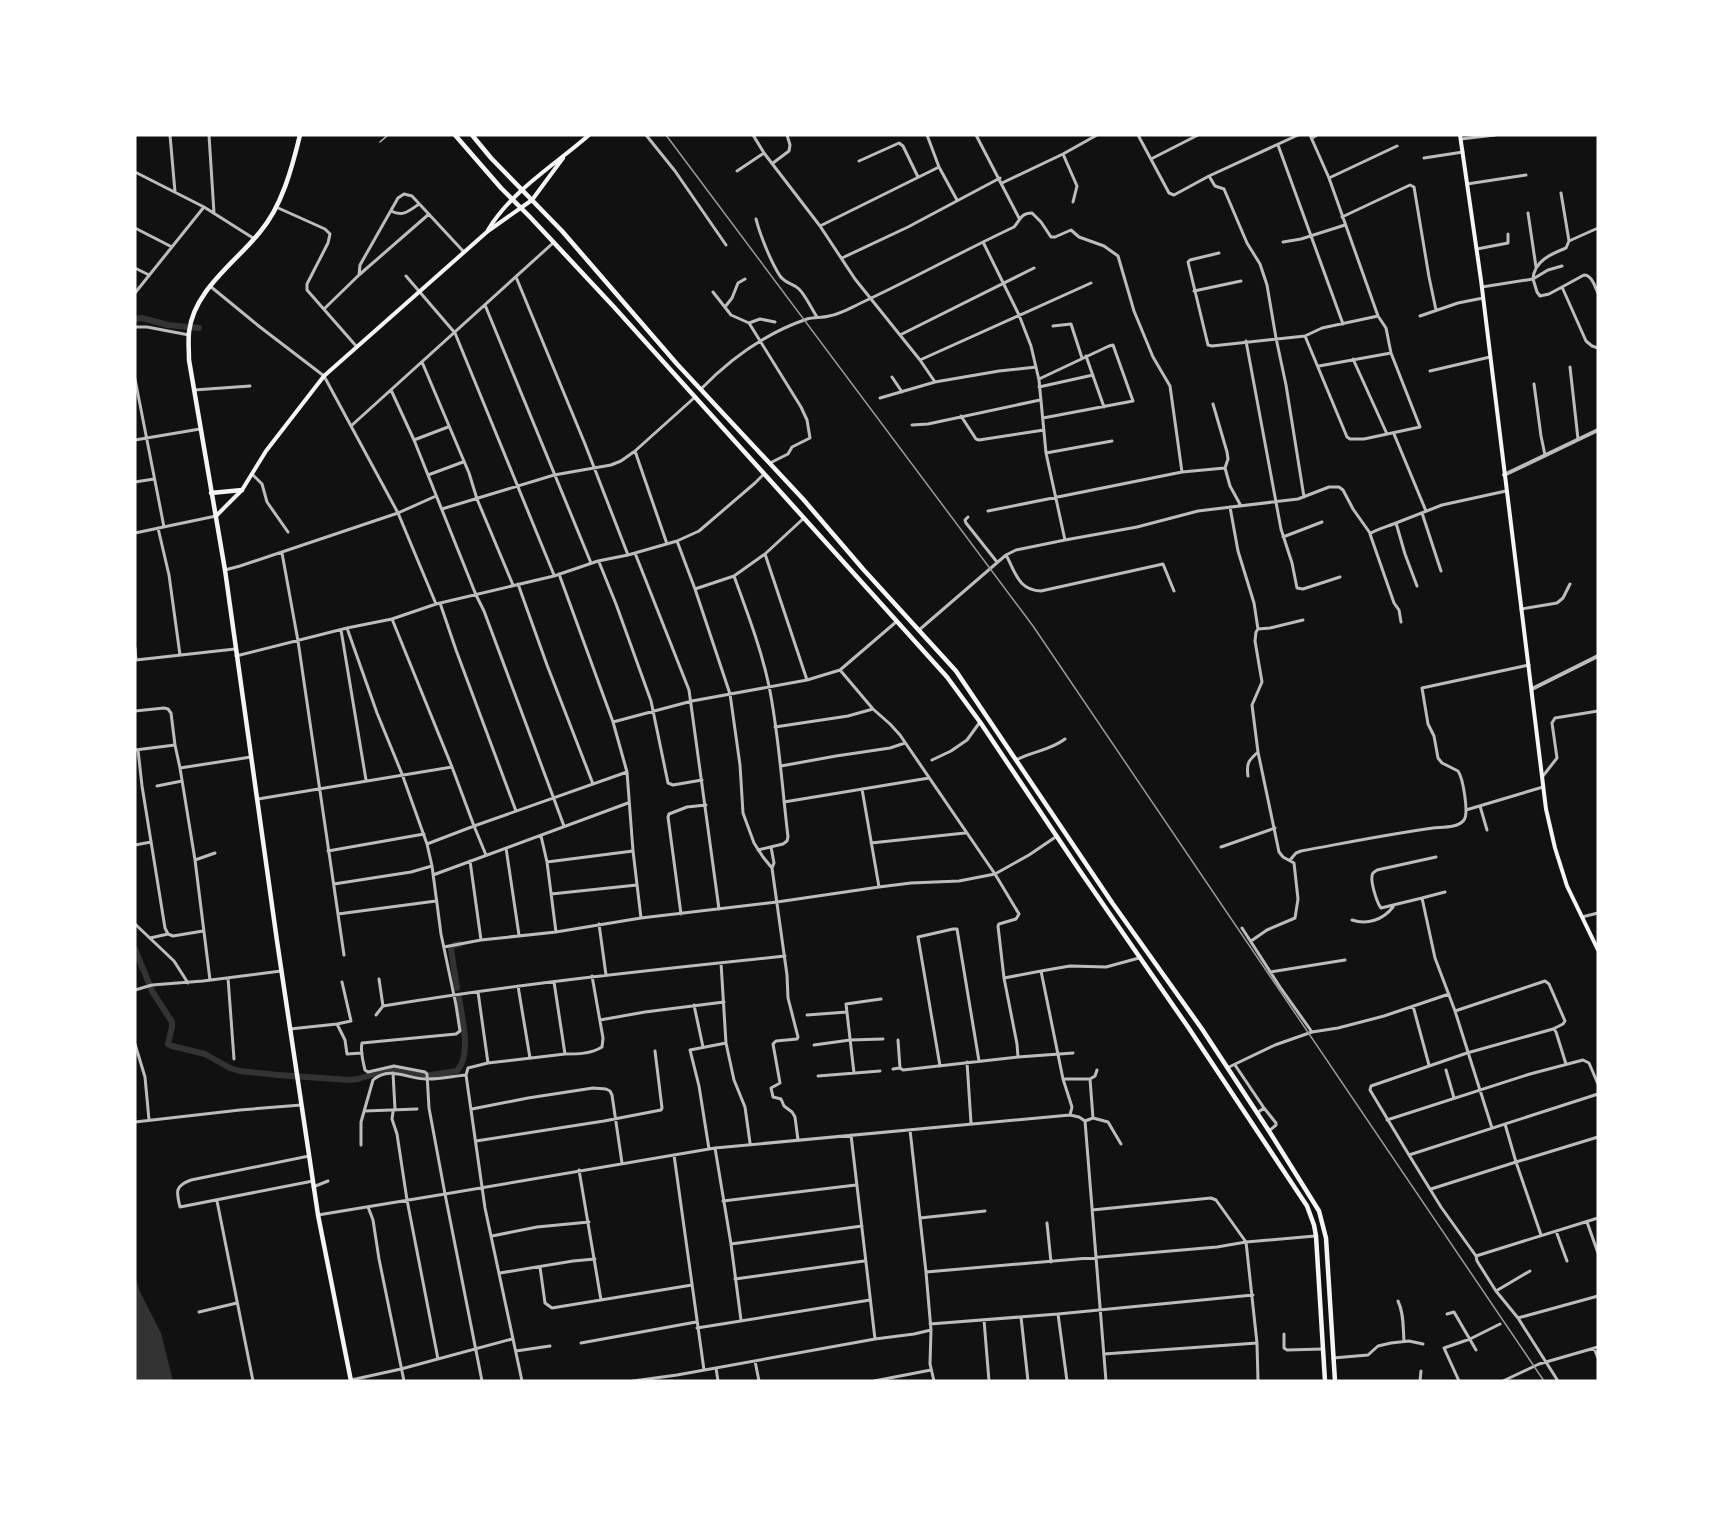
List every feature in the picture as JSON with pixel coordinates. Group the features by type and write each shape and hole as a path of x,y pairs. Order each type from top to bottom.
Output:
{"main road":[{"path":"300,135 289,176 276,207 260,232 200,300 191,320 190,370 225,570 256,799 313,1184 351,1380"},
{"path":"455,135 897,621 947,677 980,722 1141,957 1307,1206 1316,1236 1325,1379 1335,1378 1326,1238 1319,1210 1181,999 1113,904 956,671 795,490 678,364 562,231 472,135"},
{"path":"488,231 513,200 544,170 563,158 590,135"},
{"path":"1461,137 1482,287 1549,826 1561,869 1581,918 1598,950"},
{"path":"216,516 242,490 283,429 324,376 464,251 532,200 563,158"},
{"path":"211,493 242,490"},
{"path":"786,498 795,490"},
{"path":"1173,1005 1181,999"}],"street":[{"path":"170,135 175,192"},
{"path":"209,135 214,213"},
{"path":"646,135 675,171 726,244"},
{"path":"753,135 764,153 820,226 855,279 935,382"},
{"path":"773,163 789,151 787,135"},
{"path":"927,135 939,167 957,200"},
{"path":"976,135 1019,218"},
{"path":"842,258 957,200 1064,154 1097,135"},
{"path":"1138,135 1171,194 1179,194 1209,176 1298,135"},
{"path":"1151,159 1198,135"},
{"path":"1305,336 1350,439 1364,439 1418,428 1420,425 1391,352 1386,328 1378,316 1329,178 1311,137 1317,135"},
{"path":"1461,137 1495,135"},
{"path":"860,161 899,142 918,177"},
{"path":"1278,145 1343,324"},
{"path":"1329,178 1397,146"},
{"path":"1424,158 1463,152"},
{"path":"738,171 764,153"},
{"path":"1064,154 1077,186 1073,202"},
{"path":"820,226 939,167"},
{"path":"135,172 204,207 253,238"},
{"path":"1467,184 1526,175"},
{"path":"1209,176 1215,186 1224,189 1268,285 1304,497"},
{"path":"1342,217 1410,185 1414,187 1436,310"},
{"path":"1536,267 1546,257 1566,248 1569,241 1561,193"},
{"path":"359,275 360,265 398,198 404,194 410,195 419,203 464,251"},
{"path":"391,211 404,214 419,203"},
{"path":"135,293 204,207"},
{"path":"276,207 331,235 306,287 308,293 357,346"},
{"path":"701,388 738,356 784,328 804,320 832,315 871,298 1014,227 1019,218 1032,213 1051,237 1071,230 1079,237 1104,246 1118,256 1127,289 1149,348 1168,381 1182,472"},
{"path":"1528,213 1536,267 1533,279 1540,296 1549,294 1587,275 1598,293"},
{"path":"324,309 429,214"},
{"path":"756,219 772,262 780,276 785,282 798,288 817,317"},
{"path":"1283,242 1312,236 1345,225"},
{"path":"135,228 172,247"},
{"path":"1569,241 1598,228"},
{"path":"1477,249 1508,243 1508,234"},
{"path":"983,242 1004,282 1031,346 1040,387 1046,453 1065,540"},
{"path":"351,426 553,243"},
{"path":"1219,253 1188,261 1208,345 1305,336 1322,328 1378,316"},
{"path":"1482,287 1533,279 1548,270 1562,266"},
{"path":"135,268 150,275"},
{"path":"900,335 1034,268"},
{"path":"405,276 455,333 554,576"},
{"path":"516,277 628,555"},
{"path":"725,308 738,283 745,279"},
{"path":"1194,291 1241,281"},
{"path":"920,360 1091,283"},
{"path":"210,286 324,376 398,513 438,604 516,811"},
{"path":"1562,287 1587,341 1598,348"},
{"path":"713,292 735,317 749,323 807,420 810,437 808,440 792,447 786,455 770,463"},
{"path":"1420,316 1483,298"},
{"path":"485,305 591,563"},
{"path":"749,323 760,319 776,322"},
{"path":"1053,326 1071,324 1104,407"},
{"path":"135,327 189,334"},
{"path":"1246,341 1283,537 1298,589 1340,577"},
{"path":"1039,380 1113,345 1133,401 1043,418"},
{"path":"1319,366 1391,352"},
{"path":"1431,371 1490,357"},
{"path":"1353,359 1387,434"},
{"path":"422,362 513,585"},
{"path":"1570,367 1578,439"},
{"path":"880,399 935,382 999,371 1036,368"},
{"path":"1040,387 1093,375"},
{"path":"892,377 902,392"},
{"path":"135,379 164,527"},
{"path":"1534,384 1545,455"},
{"path":"194,390 250,386"},
{"path":"391,390 414,440 484,611 564,826"},
{"path":"442,509 554,476 621,461 694,398"},
{"path":"912,425 928,424 1041,400"},
{"path":"1213,404 1227,452 1228,459 1225,468 1230,486 1240,506"},
{"path":"962,416 976,439 979,440 1044,430"},
{"path":"414,440 448,427"},
{"path":"135,440 200,429"},
{"path":"1504,475 1598,430"},
{"path":"1394,434 1424,512 1441,571"},
{"path":"1046,453 1112,441"},
{"path":"635,451 667,544"},
{"path":"428,475 463,462"},
{"path":"988,511 1182,472 1225,468"},
{"path":"252,474 262,484 267,502 288,532"},
{"path":"237,656 392,619 438,604 554,576 598,561 677,541 699,531 764,474"},
{"path":"135,482 154,479"},
{"path":"918,630 997,562 1016,550 1137,527 1198,511 1304,497 1329,487 1338,487 1343,490 1353,509 1370,532 1394,603 1399,610 1401,622"},
{"path":"1370,532 1442,506 1506,491"},
{"path":"225,570 398,513 436,496"},
{"path":"1230,507 1238,551 1254,603 1258,629 1254,641 1262,682 1252,705 1258,752 1279,852 1295,867 1298,899 1297,912 1293,919 1267,930 1251,941"},
{"path":"135,533 216,516"},
{"path":"968,517 965,520 966,523 997,562"},
{"path":"695,589 734,576 765,554 804,518"},
{"path":"1283,537 1322,522"},
{"path":"1396,523 1417,586"},
{"path":"159,528 169,575 180,655"},
{"path":"677,541 730,694 740,765 743,813 758,850 772,868"},
{"path":"282,553 298,641 344,955"},
{"path":"636,553 681,666 692,701 719,909"},
{"path":"765,554 807,680"},
{"path":"1006,555 1023,586 1034,591 1163,564 1174,591"},
{"path":"598,561 616,604 654,711 668,783 673,785 702,780"},
{"path":"559,574 613,722 627,772 628,802 641,918"},
{"path":"734,576 754,633 769,687 781,766 787,841 758,850"},
{"path":"518,584 593,784"},
{"path":"1521,609 1557,603 1563,598 1570,584"},
{"path":"392,619 486,855"},
{"path":"1258,629 1303,620"},
{"path":"613,722 692,701 807,680 840,670 897,621"},
{"path":"347,628 427,844 444,947 455,996 459,1033 364,1042 361,1045 362,1053 366,1072 394,1066 425,1072 427,1077 429,1108 483,1381"},
{"path":"341,630 366,780"},
{"path":"135,648 136,660 235,649"},
{"path":"1532,689 1598,657"},
{"path":"1290,860 1301,851 1379,836 1455,825 1464,820 1466,810 1463,782 1460,773 1442,763 1437,756 1434,736 1428,724 1422,688 1529,666"},
{"path":"840,670 906,743 995,874 1019,914 1016,919 1003,922 998,926 1004,978 1018,1057"},
{"path":"135,711 164,708 171,713 195,860 210,980"},
{"path":"775,727 848,716 873,709"},
{"path":"1542,777 1557,758 1553,720 1598,711"},
{"path":"932,760 967,740 980,722"},
{"path":"1016,760 1054,747 1065,739"},
{"path":"781,766 881,750 906,743"},
{"path":"168,934 165,928 136,750 175,745"},
{"path":"1248,776 1247,763 1258,752"},
{"path":"180,768 251,757"},
{"path":"256,799 452,767"},
{"path":"427,844 627,772"},
{"path":"783,802 929,778"},
{"path":"157,786 182,781"},
{"path":"1466,810 1543,787"},
{"path":"862,789 879,886"},
{"path":"433,875 628,802"},
{"path":"681,914 668,817 669,814 681,809 706,806"},
{"path":"1480,806 1486,830"},
{"path":"1221,847 1275,828"},
{"path":"871,843 966,833"},
{"path":"328,851 424,834"},
{"path":"541,835 547,862 556,932"},
{"path":"444,947 879,886 958,881 995,874 1057,836"},
{"path":"135,845 151,842"},
{"path":"771,847 788,998 798,1037 774,1043 780,1083 771,1088 773,1097 781,1099 784,1106 793,1114 798,1140"},
{"path":"506,848 519,936"},
{"path":"547,862 633,850"},
{"path":"195,860 215,853"},
{"path":"1436,857 1377,870 1373,872 1371,879 1379,907 1383,909 1445,892"},
{"path":"470,861 481,940"},
{"path":"334,884 411,872 432,866"},
{"path":"551,894 637,885"},
{"path":"1422,898 1436,958 1491,1128"},
{"path":"338,914 436,901"},
{"path":"1352,920 1361,923 1371,921 1387,914 1394,906"},
{"path":"1581,918 1598,913"},
{"path":"135,924 174,961 188,983"},
{"path":"599,924 606,975"},
{"path":"1242,928 1312,1032"},
{"path":"940,1066 918,937 953,929 957,929 979,1061"},
{"path":"150,938 203,931"},
{"path":"376,1015 383,1006 518,986 785,956"},
{"path":"1004,978 1070,966 1106,967 1141,957"},
{"path":"1270,972 1346,960"},
{"path":"721,963 726,1043 734,1080 745,1107 750,1144"},
{"path":"135,990 281,971"},
{"path":"1041,971 1063,1078 1072,1107 1070,1115"},
{"path":"522,1381 482,1187 466,1075 468,1068 488,1063 580,1054 602,1047 603,1038 592,976"},
{"path":"228,978 234,1059"},
{"path":"379,979 383,1006"},
{"path":"554,981 566,1054"},
{"path":"1455,1011 1545,981 1549,984 1565,1021 1553,1029 1429,1065 1371,1086 1370,1090 1441,1207 1476,1256 1496,1291 1518,1318 1558,1381"},
{"path":"290,1029 351,1022 342,982"},
{"path":"518,986 530,1058"},
{"path":"478,992 488,1063"},
{"path":"1227,1068 1275,1045 1312,1032 1338,1028 1449,994"},
{"path":"854,1072 846,1004 881,999"},
{"path":"600,1020 724,1002"},
{"path":"694,1005 703,1047"},
{"path":"1413,1006 1429,1065"},
{"path":"807,1014 847,1012"},
{"path":"336,1024 345,1040 347,1054 362,1053"},
{"path":"1553,1029 1566,1064"},
{"path":"814,1045 850,1040 883,1039"},
{"path":"898,1041 900,1068"},
{"path":"709,1149 699,1086 690,1052 726,1043"},
{"path":"135,1044 145,1077 150,1120"},
{"path":"476,1141 658,1111 662,1108 655,1051"},
{"path":"893,1069 903,1070 1073,1053"},
{"path":"1387,1120 1583,1060 1587,1062 1598,1084"},
{"path":"967,1062 971,1123"},
{"path":"1235,1065 1276,1124 1269,1131"},
{"path":"1063,1078 1090,1079 1094,1077 1097,1070"},
{"path":"1446,1070 1454,1098"},
{"path":"818,1076 880,1071"},
{"path":"361,1145 361,1122 373,1080 384,1074 393,1073 427,1077 466,1075"},
{"path":"393,1073 395,1109 392,1119 397,1134 407,1200 438,1359"},
{"path":"1090,1079 1093,1118"},
{"path":"472,1108 599,1088 610,1092 622,1163"},
{"path":"1409,1155 1598,1094"},
{"path":"135,1122 240,1110 301,1106"},
{"path":"1257,1113 1264,1108"},
{"path":"365,1111 417,1109"},
{"path":"318,1215 715,1148 1070,1115 1085,1121"},
{"path":"1085,1121 1093,1118 1108,1122 1122,1144"},
{"path":"1085,1121 1106,1381"},
{"path":"1505,1124 1541,1236"},
{"path":"910,1130 926,1272 931,1330 931,1371 934,1381"},
{"path":"851,1134 875,1339"},
{"path":"1431,1189 1598,1137"},
{"path":"715,1148 741,1320"},
{"path":"674,1155 704,1370"},
{"path":"309,1156 191,1180 181,1184 178,1190 180,1207 328,1180"},
{"path":"579,1170 601,1300"},
{"path":"723,1201 856,1185"},
{"path":"1092,1210 1214,1198 1246,1242 1253,1295 1258,1381"},
{"path":"217,1201 253,1381"},
{"path":"368,1207 373,1220 404,1381"},
{"path":"920,1218 985,1211"},
{"path":"1476,1256 1598,1218"},
{"path":"492,1236 537,1227 589,1222"},
{"path":"1587,1222 1598,1253"},
{"path":"1047,1223 1051,1262"},
{"path":"731,1244 862,1226"},
{"path":"1556,1231 1567,1261"},
{"path":"926,1272 1217,1247 1316,1236"},
{"path":"500,1273 573,1261 595,1260"},
{"path":"735,1279 865,1261"},
{"path":"540,1267 543,1295 549,1308 692,1285"},
{"path":"1496,1291 1530,1271"},
{"path":"930,1324 1253,1295"},
{"path":"1518,1318 1598,1296"},
{"path":"697,1328 870,1300"},
{"path":"1398,1300 1404,1324 1404,1341"},
{"path":"199,1312 237,1303"},
{"path":"1447,1314 1454,1312 1476,1350"},
{"path":"1058,1314 1067,1381"},
{"path":"1022,1317 1028,1381"},
{"path":"984,1320 990,1381"},
{"path":"581,1343 696,1322"},
{"path":"1459,1381 1444,1348 1470,1339 1500,1324"},
{"path":"633,1381 931,1330"},
{"path":"1284,1334 1284,1348 1287,1350 1323,1349"},
{"path":"351,1380 513,1339"},
{"path":"1333,1358 1368,1355 1383,1344 1404,1341 1423,1344"},
{"path":"1104,1354 1257,1343"},
{"path":"516,1351 550,1346"},
{"path":"1503,1381 1546,1362 1596,1348 1598,1358"},
{"path":"755,1361 759,1381"},
{"path":"716,1368 718,1381"},
{"path":"874,1381 931,1371"},
{"path":"1420,1381 1421,1371"},
{"path":"677,1375 678,1381"}],"lane":[{"path":"380,142 388,135"}],"shaded area":[{"path":"135,1275 140,1292 161,1333 173,1381 135,1381"}],"waterway":[{"path":"135,319 142,318 168,325 199,328"},
{"path":"457,988 451,949 454,945 460,944"},
{"path":"135,949 152,991 172,1022 168,1044 205,1054 240,1071 350,1080 390,1069 424,1076 457,1071 462,1064 465,1046 459,998"}],"railway":[{"path":"666,135 1033,626 1544,1381"}]}
